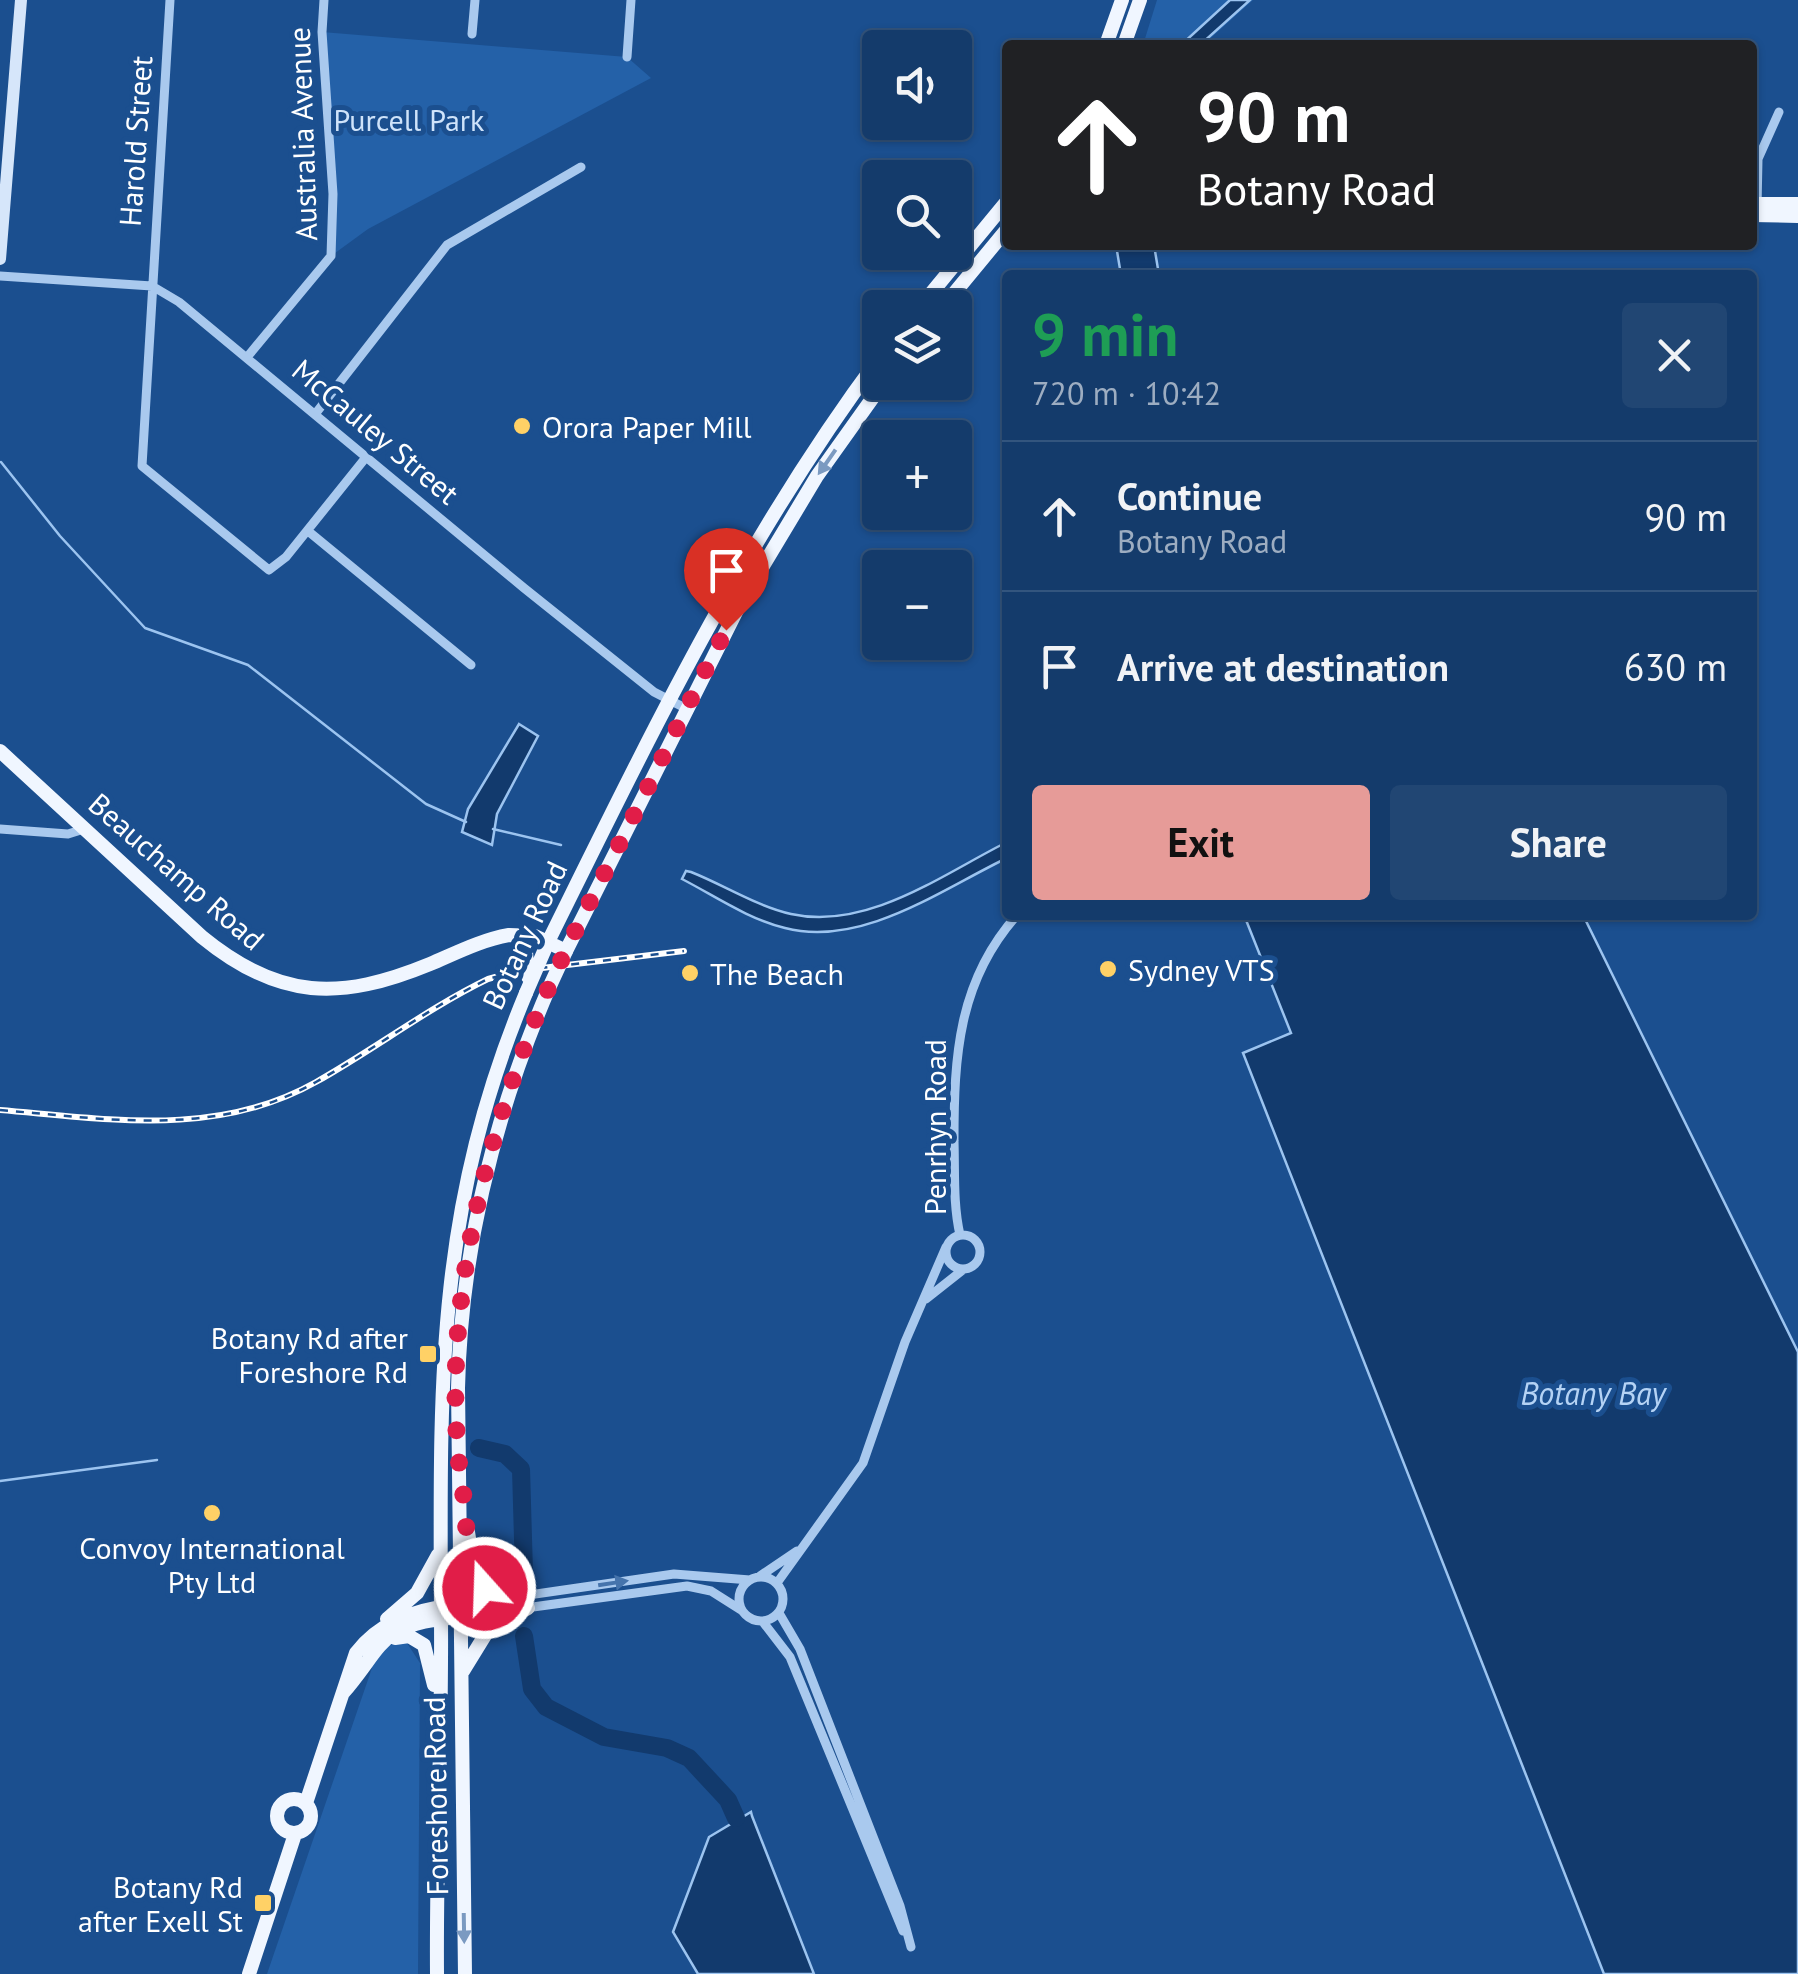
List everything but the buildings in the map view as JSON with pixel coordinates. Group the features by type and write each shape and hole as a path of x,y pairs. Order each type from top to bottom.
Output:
{"main road":[{"path":"1108,40 1122,0"},
{"path":"1126,40 1140,0"},
{"path":"1757,209 1798,204"},
{"path":"934,290 1002,207"},
{"path":"1757,209 1798,216"},
{"path":"957,290 1002,235"},
{"name":"Botany Road","path":"459,1611 462,1320 479,1204 505,1104 548,988 558,946 669,699 761,532 862,384"},
{"name":"Botany Road","path":"441,1613 442,1364 456,1228 480,1122 526,993 558,946 773,547 872,400"},
{"name":"Beauchamp Road","path":"0,751 230,960 286,985 330,991 358,988 508,934 558,946"},
{"path":"466,950 514,943 526,952 526,993"},
{"path":"459,1466 475,1575 501,1599"},
{"path":"301,1801 342,1694 348,1665 373,1634 417,1593 440,1550"},
{"path":"460,1676 479,1640 528,1608"},
{"path":"373,1634 412,1614 459,1611"},
{"name":"Foreshore Road","path":"459,1611 464,1974"},
{"path":"342,1694 373,1648 393,1633 441,1613"},
{"name":"Foreshore Road","path":"436,1974 441,1613"},
{"path":"363,1663 394,1638 417,1640 428,1650 439,1713"},
{"path":"289,1832 277,1820 278,1808 301,1801"},
{"path":"289,1832 309,1825 311,1813 301,1801"},
{"path":"249,1974 280,1878 289,1832"}],"street":[{"path":"0,259 6,130 21,0"},
{"name":"Harold Street","path":"170,0 142,466 269,570 308,531"},
{"name":"Australia Avenue","path":"248,356 331,256 333,194 322,32 324,0"},
{"path":"472,34 474,0"},
{"path":"626,57 631,0"},
{"path":"1757,172 1758,160 1779,112"},
{"path":"316,413 461,232 581,167"},
{"path":"0,276 152,286"},
{"name":"McCauley Street","path":"152,286 248,356 524,588 686,709"},
{"path":"367,456 308,531 472,665"},
{"path":"0,829 68,834 84,829"},
{"name":"Penrhyn Road","path":"960,1235 954,1194 957,1036 982,964 1013,920"},
{"name":"Penrhyn Road","path":"803,1546 845,1493 879,1427 905,1342 946,1248 960,1235"},
{"name":"Penrhyn Road","path":"924,1301 976,1262 980,1249 973,1238 960,1235"},
{"name":"Penrhyn Road","path":"946,1248 950,1263 965,1268"},
{"path":"741,1610 739,1593 754,1578 803,1546"},
{"path":"777,1584 803,1546"},
{"path":"690,1574 754,1578 777,1584 783,1596 778,1613 764,1622 755,1621 711,1591 687,1586 528,1608 459,1611 501,1599 690,1574"},
{"path":"764,1622 790,1657 890,1909 911,1947 900,1906 800,1649 778,1613"}],"green space":[{"path":"1157,0 1253,0 1209,40 1145,40"},
{"name":"Purcell Park","path":"322,32 627,57 651,78 368,229 331,256 333,194"},
{"path":"405,1640 420,1663 418,1974 267,1974 372,1668 368,1664 383,1647"}],"water":[{"path":"1230,0 1250,0 1206,40 1186,40"},
{"path":"1117,250 1155,250 1158,270 1120,270"},
{"path":"519,724 538,736 497,814 492,845 462,832 468,809"},
{"path":"1002,845 1002,861 901,912 843,930 814,932 771,924 682,879 686,871 691,872 778,910 819,917 876,907"},
{"name":"Botany Bay","path":"1246,920 1585,920 1798,1352 1798,1974 1604,1974 1243,1053 1291,1033"},
{"path":"751,1812 814,1974 698,1974 673,1932 709,1837"}],"waterway":[{"path":"1,462 60,536 145,628 248,665 426,804 466,822"},
{"path":"493,829 561,845"},
{"path":"479,1448 505,1454 521,1469 524,1573"},
{"path":"0,1481 157,1460"},
{"path":"524,1636 532,1689 546,1707 604,1737 667,1748 689,1758 728,1800 736,1818"}],"railway":[{"path":"0,1110 121,1120 201,1118 240,1111 278,1100 316,1082 488,979 517,971 684,951"}],"place":[{"name":"Orora Paper Mill","path":"522,426"},
{"name":"Sydney VTS","path":"1108,969"},
{"name":"The Beach","path":"690,973"},
{"name":"Botany Rd after Foreshore Rd","path":"428,1354"},
{"name":"Convoy International Pty Ltd","path":"212,1513"},
{"name":"Botany Rd after Exell St","path":"263,1903"}],"route":[{"path":"485,1588 475,1575 469,1549 459,1466 458,1388 466,1281 488,1165 512,1080 548,988 726,630"}]}
